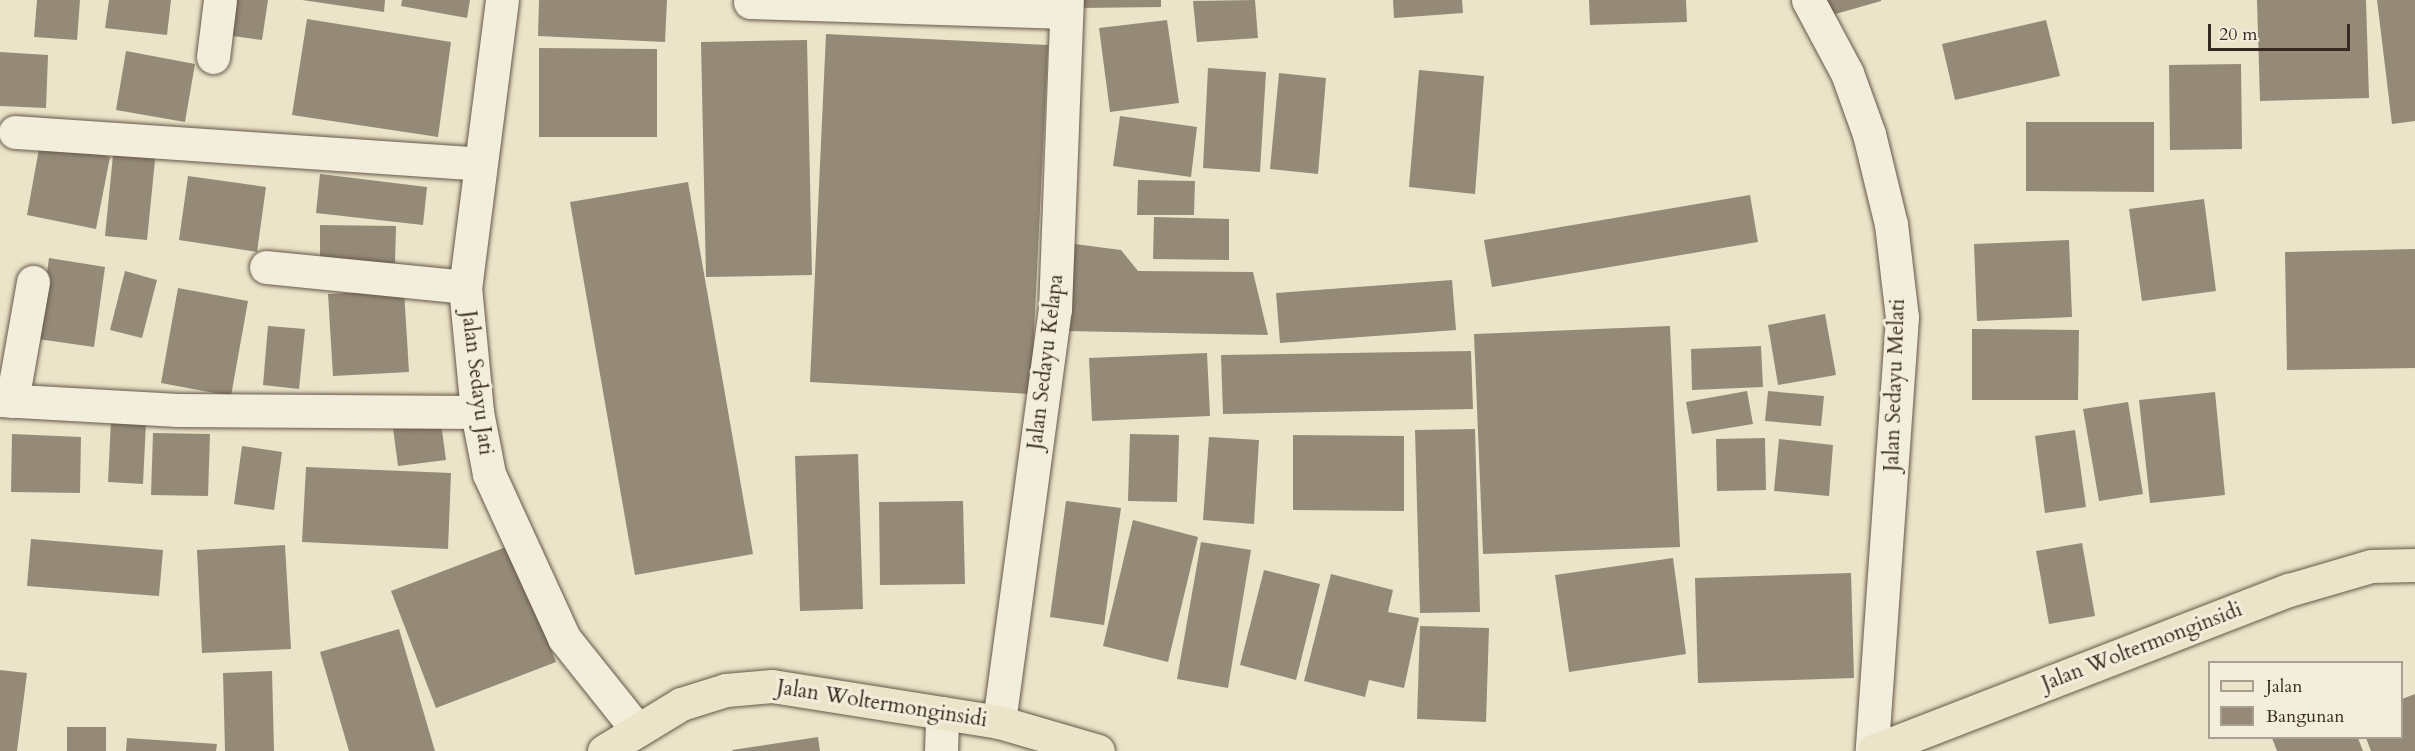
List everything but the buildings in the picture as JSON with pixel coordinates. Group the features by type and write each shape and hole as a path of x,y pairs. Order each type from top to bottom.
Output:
{"main road":[{"name":"Jalan Woltermonginsidi","path":"1873,751 2289,590 2371,566 2415,565"},
{"name":"Jalan Woltermonginsidi","path":"604,751 635,727 726,690 771,686 999,722 1098,751"}],"street":[{"path":"213,57 220,0"},
{"name":"Jalan Sedayu Jati","path":"502,0 479,164 465,287 477,412 489,474 564,638 635,727"},
{"name":"Jalan Sedayu Melati","path":"1808,0 1847,74 1869,134 1891,224 1902,318 1873,751"},
{"path":"750,2 1067,6"},
{"name":"Jalan Sedayu Kelapa","path":"999,722 1055,309 1067,6"},
{"path":"15,132 479,164"},
{"path":"266,267 465,287"},
{"path":"33,282 6,401 178,410 477,412"},
{"path":"941,751 942,713"}]}
